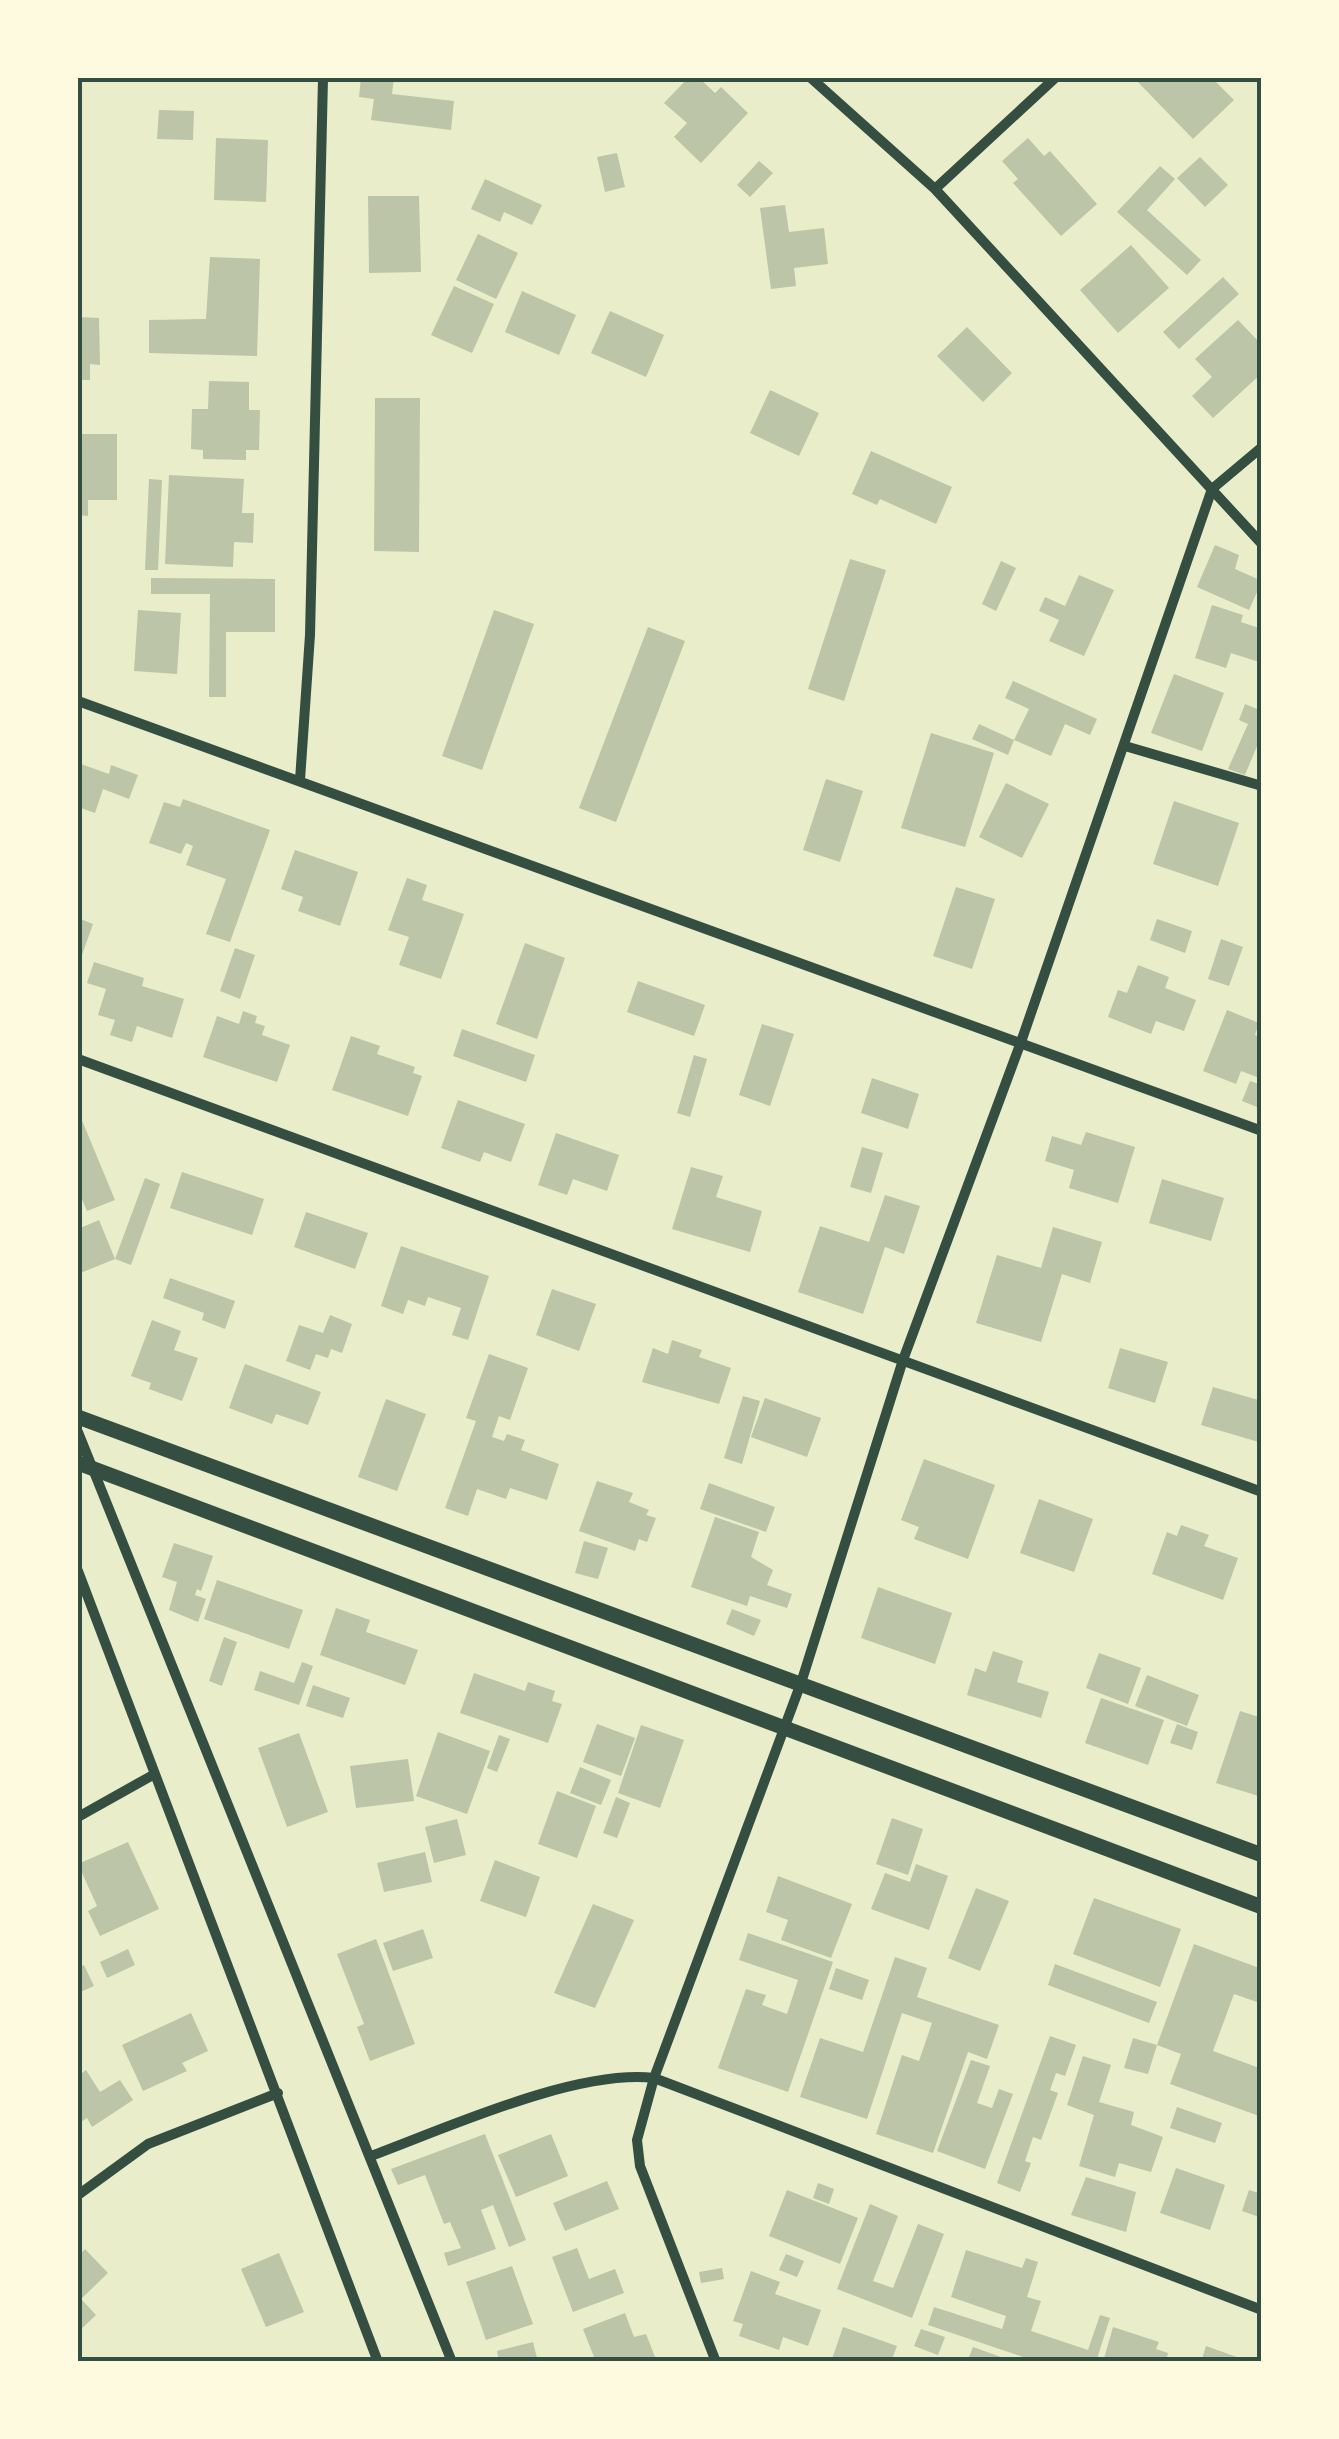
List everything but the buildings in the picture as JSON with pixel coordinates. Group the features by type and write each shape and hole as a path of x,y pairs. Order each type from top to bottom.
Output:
{"street":[{"path":"300,780 310,636 323,78"},
{"path":"810,78 934,189 1262,544"},
{"path":"934,189 1055,78"},
{"path":"716,2362 640,2166 637,2140 654,2078 786,1727 903,1360 1021,1042 1212,489 1262,446"},
{"path":"78,701 1262,1131"},
{"path":"1125,746 1262,786"},
{"path":"78,1059 1262,1492"},
{"path":"78,1417 1262,1854"},
{"path":"78,1432 84,1465 371,2156 452,2362"},
{"path":"84,1465 1262,1907"},
{"path":"78,1572 378,2362"},
{"path":"78,1817 153,1775"},
{"path":"371,2156 608,2078 654,2078 1262,2310"},
{"path":"78,2195 148,2144 278,2094"}]}
